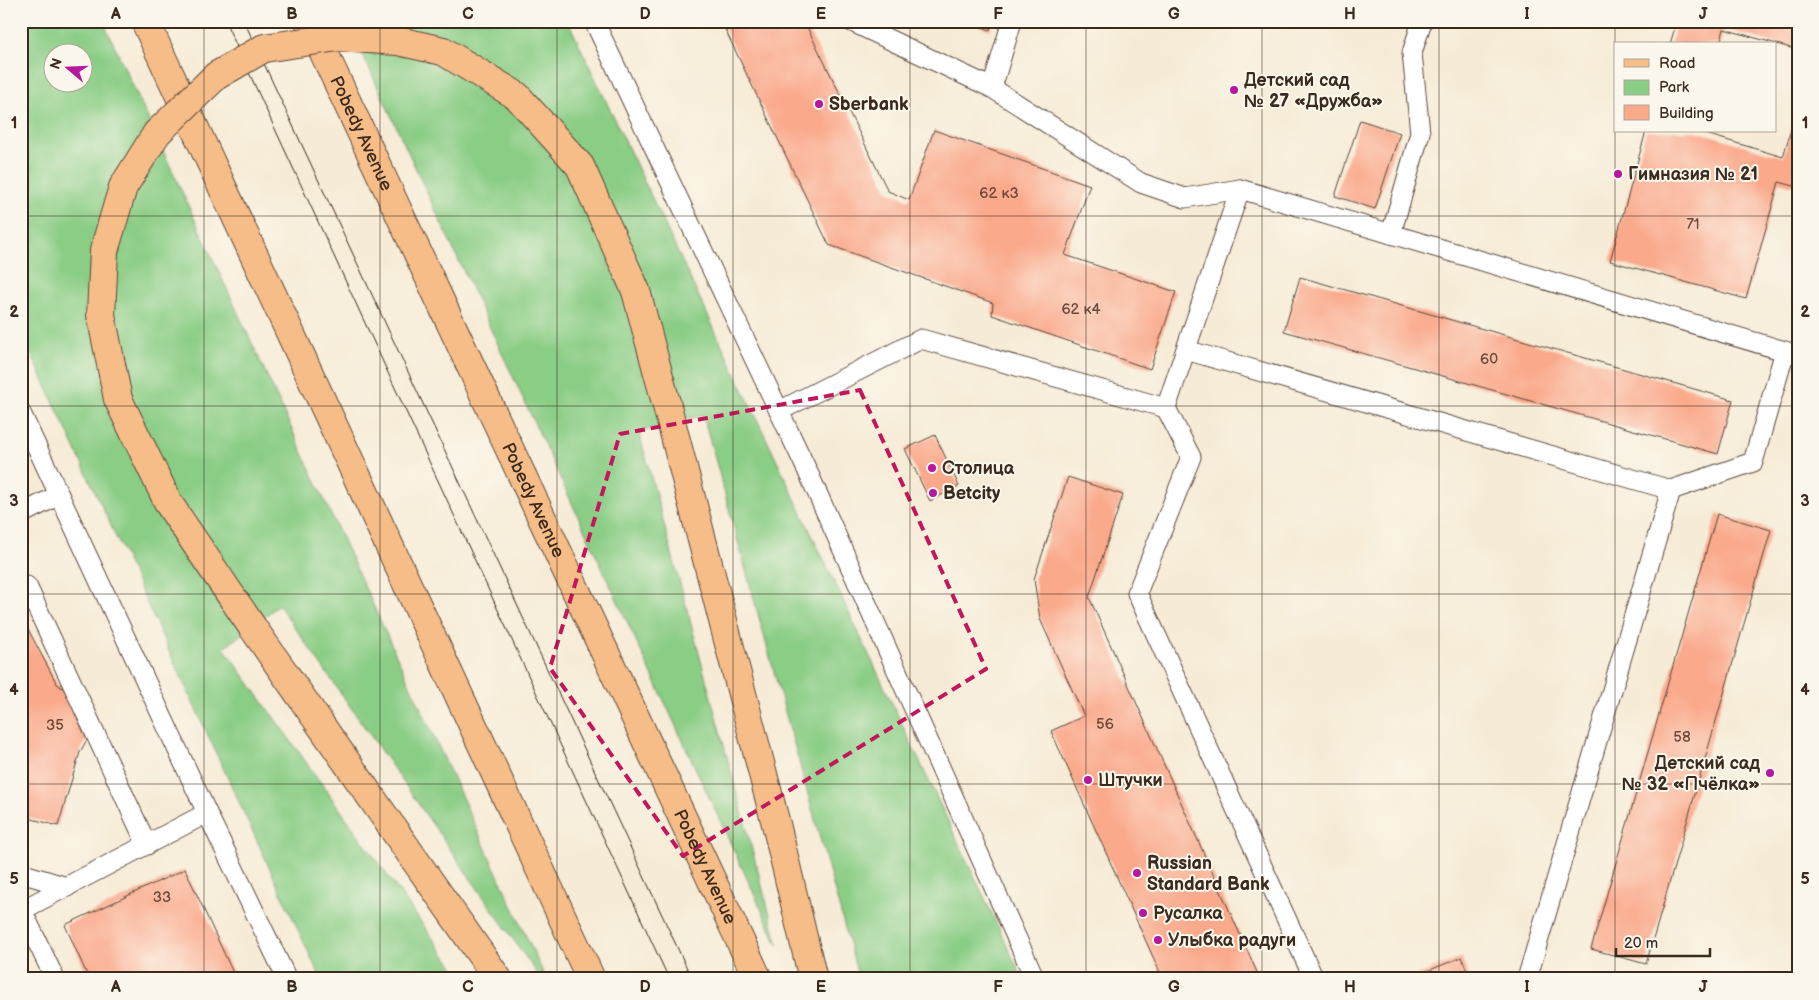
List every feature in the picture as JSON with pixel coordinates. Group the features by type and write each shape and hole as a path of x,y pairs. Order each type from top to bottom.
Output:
{"main road":[{"path":"145,21 591,979"},
{"name":"Pobedy Avenue","path":"309,21 758,979"},
{"path":"498,979 253,628 169,504 118,399 100,315 104,252 123,187 157,133 164,126 216,76 264,48 338,37 398,41 443,51 517,96 580,166 636,291 777,828 813,979"}],"lane":[{"path":"594,21 779,411 1035,979"},
{"path":"850,21 992,88 1141,182 1185,198 1240,189 1791,353 1753,462 1670,490 1186,350"},
{"path":"992,88 1012,21"},
{"path":"1391,234 1420,133 1412,53 1422,21"},
{"path":"1240,189 1166,408 1191,457 1137,593 1314,979"},
{"path":"779,411 921,339 1166,408"},
{"path":"21,413 207,813 287,979"},
{"path":"1526,978 1670,490"},
{"path":"21,514 60,495"},
{"path":"27,586 146,845"},
{"path":"55,979 22,910 207,813"},
{"path":"21,873 67,887"}],"highlighted area":[{"path":"860,390 986,669 683,856 550,668 620,434"}],"green space":[{"path":"21,21 103,21 546,979 541,979 279,605 224,648 462,979 321,979 21,332"},
{"path":"347,21 568,21 1023,979 859,979 703,415 639,432 778,945"}],"building":[{"path":"721,21 804,21 888,191 909,200 934,130 1090,185 1065,255 1176,292 1150,369 992,315 993,303 829,245"},
{"path":"966,21 993,21 990,30"},
{"path":"1677,21 1798,21 1798,50 1776,44 1776,42 1770,42 1724,29 1721,42 1671,42"},
{"path":"1798,106 1798,187 1779,182 1746,299 1610,261 1646,132 1699,132 1783,157"},
{"path":"1360,120 1400,133 1375,209 1335,196"},
{"path":"1300,277 1733,400 1718,454 1284,331"},
{"path":"935,435 959,486 930,501 905,449"},
{"path":"1068,477 1123,495 1089,597 1260,979 1163,979 1051,731 1084,716 1040,619 1034,579"},
{"path":"1717,514 1771,530 1646,964 1591,949"},
{"path":"21,616 57,684 76,698 89,736 80,752 58,826 21,816"},
{"path":"185,869 236,979 89,979 65,925"},
{"path":"1462,957 1469,977 1464,979 1416,979 1415,976"}],"tram line":[{"path":"225,21 669,979"},
{"path":"244,21 692,979"}],"place":[{"name":"Детский сад № 27 «Дружба»","path":"1234,90"},
{"name":"Sberbank","path":"819,104"},
{"name":"Гимназия № 21","path":"1618,174"},
{"name":"Столица","path":"932,468"},
{"name":"Betcity","path":"933,493"},
{"name":"Детский сад № 32 «Пчёлка»","path":"1770,773"},
{"name":"Штучки","path":"1088,780"},
{"name":"Russian Standard Bank","path":"1137,873"},
{"name":"Русалка","path":"1143,913"},
{"name":"Улыбка радуги","path":"1158,940"}]}
